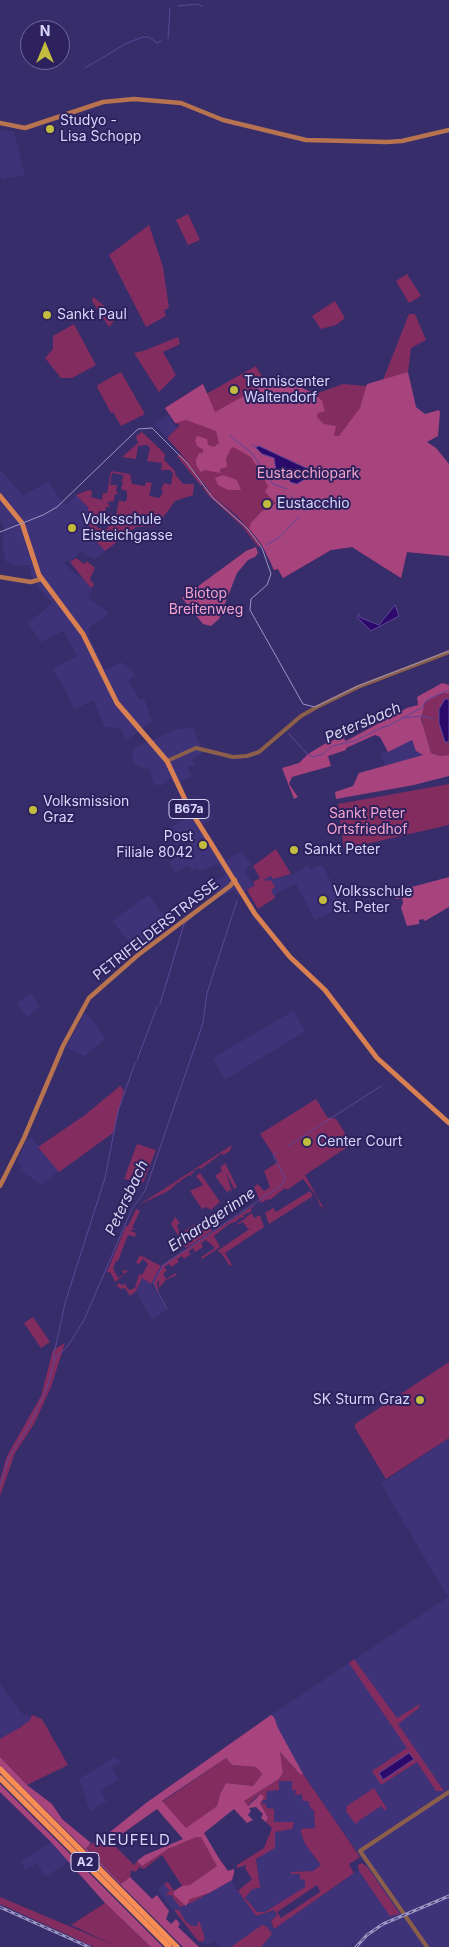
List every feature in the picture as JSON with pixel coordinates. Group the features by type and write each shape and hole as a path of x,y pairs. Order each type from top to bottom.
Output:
{"highway":[{"name":"A2","path":"0,1769 177,1947"},
{"name":"A2","path":"0,1778 169,1947"}],"main road":[{"path":"0,123 25,128 92,105 129,99 181,103 223,120 306,140 402,141 449,130"},
{"name":"B67a","path":"0,496 22,523 41,579 77,625 117,703 167,761 189,808 273,936 325,990 377,1058 449,1123"},
{"path":"0,576 31,582 41,579"},
{"name":"PETRIFELDERSTRASSE","path":"0,1186 20,1147 63,1046 89,998 138,955 230,886 235,880"}],"street":[{"path":"167,761 196,748 233,757 247,756 259,752 301,716 335,697 449,652"},
{"path":"427,1947 360,1851 449,1792"}],"shaded area":[{"path":"0,129 14,132 25,175 3,179 0,176"},
{"path":"167,415 177,428 167,437 154,425"},
{"path":"259,446 306,468 314,469 315,473 297,484 290,482 288,475 276,470 274,458 262,454 256,447"},
{"path":"0,469 23,496 48,481 65,506 76,495 88,507 90,535 105,551 94,560 81,551 69,562 67,560 64,563 84,579 92,590 88,598 108,612 106,616 89,628 89,636 105,670 121,662 136,675 128,680 140,700 144,698 152,721 133,736 126,739 119,728 105,727 93,700 75,709 53,669 77,656 63,631 41,642 28,623 53,603 44,595 31,575 29,565 20,566 6,562 3,548 4,528 0,521"},
{"path":"395,605 399,616 371,631 357,617 359,614 359,617 379,625"},
{"path":"445,699 449,699 449,742 445,742 439,723 439,709"},
{"path":"193,727 203,753 192,760 195,765 188,767 192,777 174,784 171,778 161,786 154,784 149,768 145,769 135,764 132,758 134,748 175,730"},
{"path":"412,740 423,755 385,766 381,753 388,752"},
{"path":"202,802 213,818 202,825 226,860 241,851 251,864 245,871 254,886 239,896 233,890 220,897 212,893 207,886 225,875 218,864 199,871 195,868 192,870 188,865 176,873 169,862 192,846 184,835 182,836 184,841 176,845 168,829 189,816 186,809"},
{"path":"308,865 310,869 321,865 324,868 343,906 315,920 296,884 277,893 275,898 265,881 262,881 271,876 274,879 292,875"},
{"path":"148,895 172,925 138,953 112,921"},
{"path":"31,993 40,1007 27,1017 17,1003"},
{"path":"293,1011 306,1031 225,1080 213,1058"},
{"path":"84,1014 87,1014 106,1038 85,1056 66,1048"},
{"path":"31,1137 59,1171 41,1185 20,1169 22,1165 17,1162 25,1143"},
{"path":"142,1278 151,1284 166,1310 152,1320 136,1291"},
{"path":"449,1438 449,1947 354,1947 355,1940 350,1947 261,1947 268,1938 249,1935 231,1947 220,1947 216,1941 205,1945 171,1908 158,1890 164,1884 170,1891 166,1895 171,1895 178,1902 194,1902 232,1880 236,1890 256,1916 274,1910 277,1915 271,1921 274,1929 366,1865 265,1719 448,1597 381,1484"},
{"path":"0,1684 23,1714 41,1719 68,1765 27,1785 0,1757"},
{"path":"409,1753 414,1759 383,1780 379,1773"},
{"path":"115,1757 121,1762 112,1768 119,1779 100,1791 107,1801 90,1811 79,1779"},
{"path":"279,1781 292,1781 296,1790 302,1794 314,1810 315,1828 301,1829 305,1844 321,1865 313,1871 291,1872 300,1874 305,1879 305,1887 265,1912 257,1912 245,1898 249,1891 259,1884 254,1863 263,1854 275,1848 275,1832 292,1829 294,1823 274,1822 262,1804 266,1791"},
{"path":"51,1842 68,1862 45,1877 37,1863 25,1869 21,1862"}],"green space":[{"path":"188,214 200,240 188,245 176,220"},
{"path":"149,225 163,267 169,308 164,310 166,316 146,327 109,255"},
{"path":"407,274 421,296 409,303 396,281"},
{"path":"93,297 116,315 116,319 109,327 92,301"},
{"path":"335,301 345,318 336,325 321,329 312,316"},
{"path":"409,314 415,314 426,340 411,348 408,372 383,380"},
{"path":"74,324 96,365 72,378 61,378 45,358 53,349 53,336"},
{"path":"178,337 180,344 163,352 176,375 159,392 134,353"},
{"name":"Eustacchiopark","path":"256,366 266,384 278,377 315,394 343,384 377,387 416,452 436,448 449,464 449,556 407,552 401,578 352,547 331,550 283,578 278,569 274,570 270,559 256,536 237,516 213,495 250,530 261,545 259,548 242,526 209,496 202,487 205,487 211,493 193,469 204,485 201,486 177,456 180,454 189,463 167,438 180,425 175,423 165,408 203,384 206,394"},
{"path":"121,372 145,414 121,426 113,412 111,413 97,387"},
{"name":"Eustacchiopark","path":"408,372 416,407 425,414 439,410 438,436 427,442 436,448 449,464 449,556 407,552 401,578 352,547 331,550 283,578 278,569 274,570 262,545 249,528 261,512 276,503 265,492 268,486 251,457 233,447 226,459 227,467 220,469 220,473 205,470 201,472 196,465 196,460 199,453 203,453 203,449 198,447 195,441 197,436 207,439 208,445 214,447 219,443 216,431 186,420 175,423 165,408 203,384 215,412 278,377 315,394 322,401 325,411 318,413 317,417 324,424 336,426 334,436 339,436 360,408 367,384","holes":["259,446 306,468 314,469 288,475 276,470 274,458"]},
{"path":"142,432 165,454 164,460 175,471 175,474 183,484 194,484 193,495 175,501 157,526 136,527 105,551 90,535 88,507 76,495 88,490 92,491 91,497 102,500 103,493 107,493 111,471 130,474 132,484 145,486 146,482 152,483 149,496 160,498 164,483 171,485 173,473 170,470 161,470 162,463 147,461 150,448 147,445 138,446 136,459 122,457 138,443 136,436","holes":["112,473 124,475 122,480 119,480 123,481 121,489 127,491 127,499 125,502 119,500 116,516 110,513 108,529 97,528 97,520 101,520 98,518 98,515 105,514 106,507 110,507 107,502 114,501 115,494 119,494 116,491 117,485 110,485"]},
{"path":"223,475 237,480 241,490 228,490 218,485 215,478"},
{"name":"Biotop Breitenweg","path":"256,547 258,553 255,557 248,560 237,573 219,619 211,626 203,624 182,598 246,551"},
{"path":"76,558 84,564 87,561 95,568 90,579 94,585 91,588 70,562"},
{"path":"442,683 449,685 449,693 443,693 425,702 421,719 431,753 440,756 449,755 449,776 414,785 336,799 335,792 353,786 359,773 423,755 416,751 412,740 388,752 380,737 375,735 346,748 346,750 328,756 331,766 292,777 289,784 298,797 294,799 282,768 299,763 308,754 326,743 342,737 346,741 407,708 418,705 417,697"},
{"path":"443,693 449,693 449,755 440,756 431,753 421,713 425,702"},
{"name":"Sankt Peter Ortsfriedhof","path":"449,784 449,825 344,849 338,804"},
{"path":"276,849 291,874 273,879 271,876 262,881 271,880 275,887 271,890 275,898 258,909 247,890 255,885 253,882 260,878 253,866"},
{"path":"449,877 449,907 425,921 423,919 419,920 419,924 407,926 401,908 402,898 396,899 393,892"},
{"path":"120,1086 124,1090 113,1133 59,1172 38,1147 85,1115"},
{"name":"Center Court","path":"316,1099 327,1117 336,1119 352,1144 305,1175 324,1209 322,1209 317,1197 303,1179 287,1190 285,1188 270,1200 268,1199 261,1203 254,1187 258,1184 264,1191 270,1187 264,1171 278,1162 260,1134"},
{"path":"137,1144 156,1150 143,1183 124,1179"},
{"path":"232,1145 230,1151 223,1155 222,1153 201,1169 193,1171 194,1173 191,1173 192,1176 189,1175 170,1190 139,1205"},
{"path":"225,1163 237,1187 234,1189 226,1172 232,1192 230,1190 227,1192 215,1176 222,1171 220,1168"},
{"path":"200,1173 220,1202 211,1210 206,1207 202,1209 190,1191 203,1185 196,1176"},
{"path":"310,1191 313,1196 269,1224 265,1213 273,1208 276,1212"},
{"path":"256,1204 251,1209 251,1212 229,1224 214,1236 220,1247 202,1259 201,1257 215,1248 206,1240 201,1243 203,1247 195,1252 193,1248 188,1252 191,1254 184,1259 182,1256 177,1259 179,1262 171,1267 169,1264 164,1267 167,1270 163,1274 166,1279 176,1273 177,1275 166,1280 159,1288 159,1280 157,1283 159,1294 154,1283 163,1265"},
{"path":"136,1209 140,1211 132,1228 136,1230 129,1230 136,1233 135,1237 128,1235 118,1261 116,1261 113,1268 118,1278 124,1274 122,1270 128,1271 115,1282 111,1273 107,1272 126,1226 128,1226"},
{"path":"252,1213 254,1218 260,1215 264,1227 225,1253 232,1265 230,1266 221,1253 217,1251 251,1228 248,1229 243,1222 234,1226 244,1219 246,1221 245,1218"},
{"path":"175,1217 180,1223 177,1225 180,1234 195,1224 199,1230 206,1226 205,1221 212,1231 186,1248 171,1224"},
{"path":"140,1255 161,1266 151,1284 142,1278 136,1291 130,1296 125,1288 121,1289 116,1285 120,1283 121,1285 125,1284 129,1290 135,1288 139,1274 142,1275 148,1264 143,1259 139,1264 136,1263"},
{"path":"33,1317 50,1342 41,1348 24,1323"},
{"path":"65,1343 51,1387 34,1424 15,1453 0,1496 0,1480 7,1456 41,1396 53,1350"},
{"name":"SK Sturm Graz","path":"449,1362 449,1438 386,1479 355,1428 355,1424"},
{"path":"354,1659 397,1718 420,1704 419,1708 398,1724 444,1791 436,1791 417,1762 381,1785 372,1771 407,1748 349,1663"},
{"path":"32,1715 42,1719 68,1765 27,1785 0,1757 0,1739 21,1727 30,1720"},
{"path":"271,1715 274,1717 303,1774 300,1774 280,1752 283,1773 279,1779 244,1801 248,1806 261,1794 264,1797 260,1803 268,1818 266,1822 261,1818 263,1814 256,1807 249,1808 251,1811 248,1815 253,1820 247,1823 234,1809 204,1833 228,1871 234,1869 234,1873 232,1880 209,1893 190,1899 186,1906 174,1895 174,1891 182,1886 190,1885 217,1866 201,1837 196,1837 168,1849 142,1866 137,1861 145,1855 183,1839 157,1809 112,1841 105,1836 146,1803","holes":["226,1758 232,1765 256,1767 262,1774 253,1786 226,1783 220,1794 217,1806 186,1828 162,1801"]},
{"path":"280,1752 300,1774 303,1774 360,1857 349,1864 354,1873 274,1929 271,1921 277,1915 274,1910 256,1916 238,1891 252,1879 245,1868 247,1865 237,1868 237,1865 264,1848 272,1828 266,1822 268,1818 257,1796 247,1806 244,1801 279,1779 283,1773","holes":["279,1781 292,1781 292,1790 296,1790 295,1795 302,1794 303,1801 308,1801 311,1809 314,1810 315,1828 301,1829 301,1833 305,1844 321,1865 313,1871 291,1872 291,1874 300,1874 300,1879 305,1880 305,1887 265,1912 257,1912 245,1898 252,1889 260,1888 256,1859 275,1848 275,1832 292,1829 294,1822 274,1822 274,1809 266,1808 266,1804 262,1804 263,1800 266,1800 267,1791 279,1790","317,1885 320,1892 281,1918 277,1912"]},
{"path":"0,1757 27,1785 52,1804 62,1819 91,1843 86,1848 121,1884 130,1877 152,1899 157,1895 169,1911 166,1919 171,1924 176,1919 180,1924 178,1927 199,1947 183,1947 0,1765"},
{"path":"226,1758 232,1765 256,1767 262,1774 253,1786 226,1783 220,1794 217,1806 186,1829 162,1802"},
{"path":"0,1784 163,1947 151,1947 105,1903 51,1842 0,1792"},
{"path":"374,1788 387,1809 385,1810 381,1806 357,1822 356,1825 346,1811 347,1806"},
{"path":"203,1833 228,1871 234,1869 232,1880 193,1902 180,1907 171,1895 165,1895 170,1891 164,1884 168,1882 174,1891 182,1886 162,1855 144,1869 140,1867 135,1872 131,1870 130,1877 121,1884 86,1847 105,1836 134,1865 137,1861 142,1866 168,1849"},
{"path":"362,1863 368,1868 400,1914 390,1916 359,1871 358,1865"},
{"path":"0,1897 114,1945 71,1925 105,1903 151,1947 94,1947 0,1904"},
{"path":"174,1910 179,1910 186,1922 192,1926 197,1926 199,1920 205,1939 202,1942 198,1941"},
{"path":"262,1925 267,1927 272,1934 261,1947 231,1947"}],"waterway":[{"path":"178,6 197,4 202,6"},
{"path":"168,39 170,8"},
{"path":"85,68 127,43 143,37 149,37 157,43 161,41"},
{"path":"230,436 252,453 273,484 287,489"},
{"path":"252,445 256,447"},
{"path":"290,495 296,502 304,505 305,511"},
{"path":"266,545 280,537 299,517"},
{"name":"Petersbach","path":"289,734 307,754 313,757 323,754 332,746 355,741 390,725 423,707 430,698 449,690"},
{"path":"402,718 423,716 433,719"},
{"name":"Petersbach","path":"0,1486 9,1457 29,1426 47,1388 55,1358 68,1346 84,1320 132,1209 145,1191 203,1023 207,993 237,901"},
{"path":"160,1004 184,924 192,917"},
{"path":"137,1060 157,1007"},
{"path":"53,1359 65,1303 105,1178 118,1111 135,1063"},
{"name":"Erhardgerinne","path":"288,1146 381,1086"},
{"name":"Erhardgerinne","path":"167,1309 153,1283 163,1265 282,1185 285,1178 273,1155 277,1153"}],"tram line":[{"path":"0,532 43,515 57,507 138,429 152,428 187,463 213,498 247,528 262,548 271,574 267,585 251,599 250,610 303,704 315,707 358,686 449,651"}],"railway":[{"path":"356,1947 367,1935 383,1924 449,1896"},
{"path":"0,1907 89,1947"}],"place":[{"name":"Studyo - Lisa Schopp","path":"50,129"},
{"name":"Sankt Paul","path":"47,315"},
{"name":"Tenniscenter Waltendorf","path":"234,390"},
{"name":"Eustacchio","path":"267,504"},
{"name":"Volksschule Eisteichgasse","path":"72,528"},
{"name":"Volksmission Graz","path":"33,810"},
{"name":"Post Filiale 8042","path":"203,845"},
{"name":"Sankt Peter","path":"294,850"},
{"name":"Volksschule St. Peter","path":"323,900"},
{"name":"Center Court","path":"307,1142"},
{"name":"SK Sturm Graz","path":"420,1400"}],"district":[{"name":"NEUFELD","path":"133,1840"}]}
